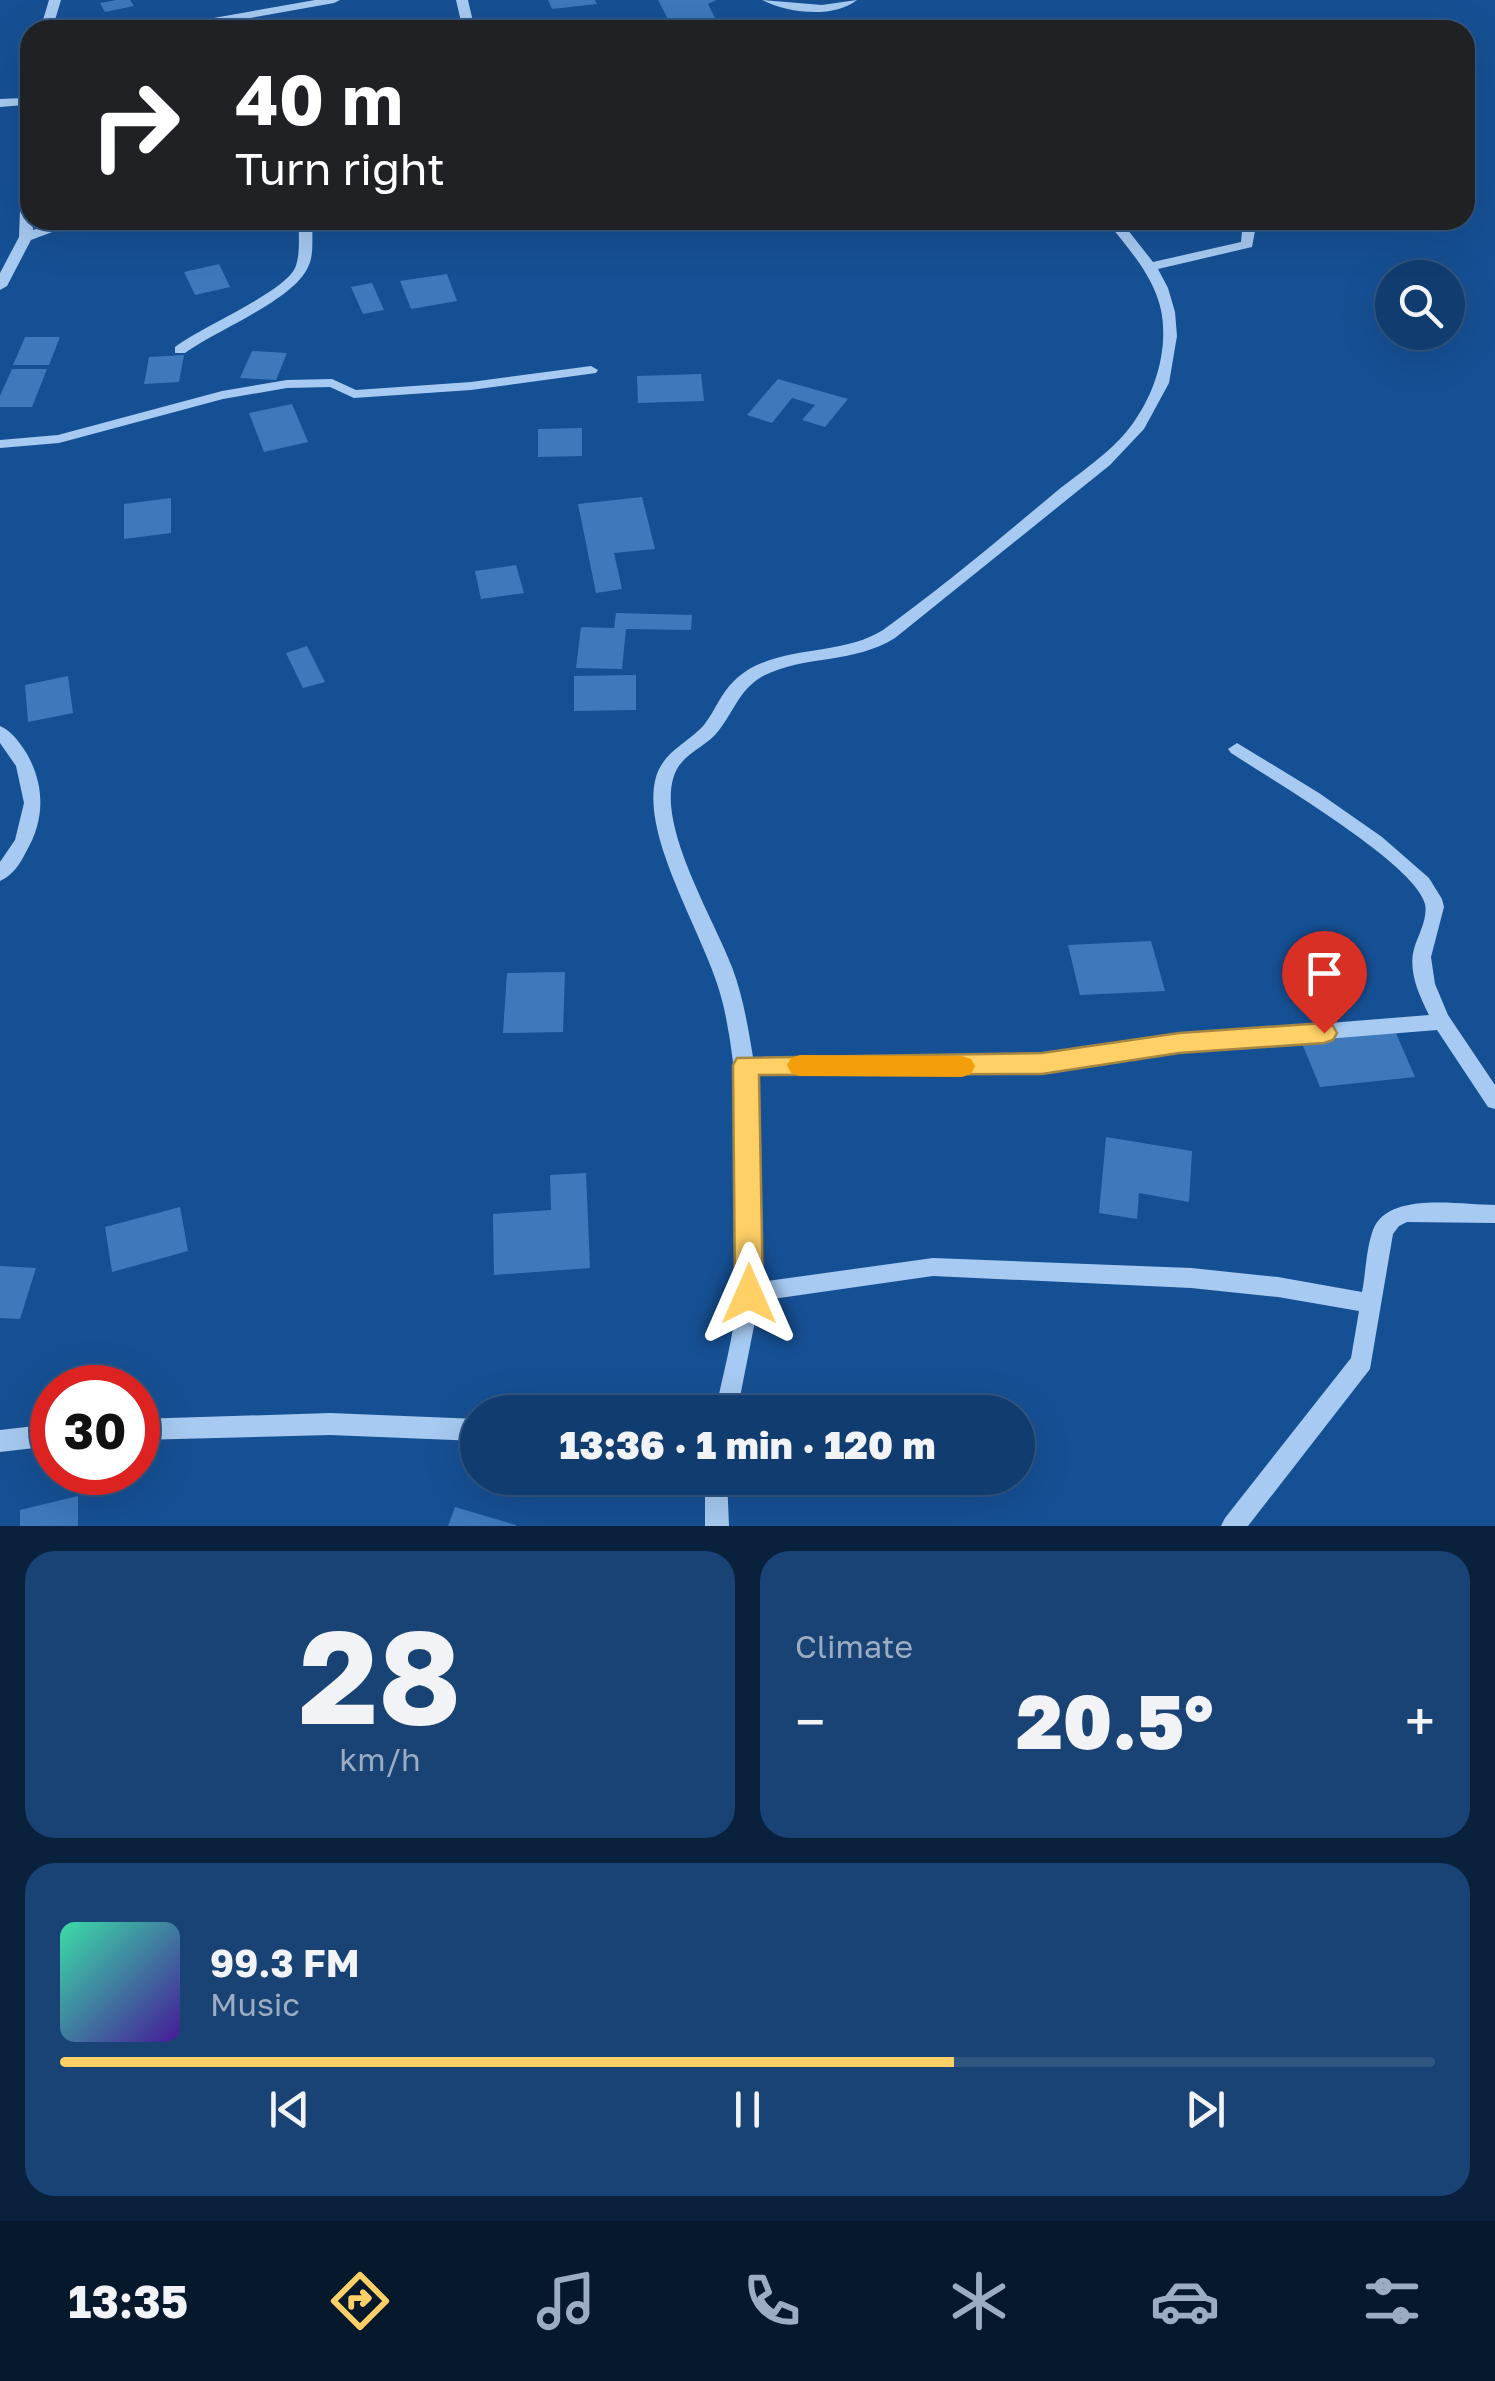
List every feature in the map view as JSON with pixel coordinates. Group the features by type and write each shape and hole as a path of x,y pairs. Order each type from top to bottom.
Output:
{"street":[{"path":"220,20 334,0"},
{"path":"768,0 820,9 846,5 851,0"},
{"path":"0,286 26,230"},
{"path":"26,237 47,230"},
{"path":"180,350 219,323 291,285 302,268 305,230"},
{"path":"729,1395 749,1294 746,1065 736,1006 720,958 680,874 666,824 665,776 673,760 708,731 743,681 770,667 844,656 879,641 1016,538 1133,434 1150,411 1170,348 1170,313 1149,266 1121,230"},
{"path":"1149,266 1200,252 1239,248 1247,244 1249,230"},
{"path":"0,444 59,440 222,395 287,384 332,383 354,394 470,386 591,370"},
{"path":"0,732 26,763 35,806 28,838 0,874"},
{"path":"1237,749 1352,827 1420,879 1434,900 1434,918 1422,952 1422,967 1444,1022 1495,1101"},
{"path":"746,1065 1042,1064 1179,1043 1444,1022"},
{"path":"1233,1526 1362,1362 1383,1232 1391,1220 1404,1213 1495,1214"},
{"path":"749,1294 933,1267 1191,1278 1278,1287 1370,1303"},
{"path":"160,1429 330,1424 460,1429"},
{"path":"0,1441 30,1438"},
{"path":"715,1495 717,1526"}],"building":[{"path":"130,0 134,6 105,12 100,3"},
{"path":"548,0 595,0 597,4 552,9"},
{"path":"658,0 716,0 708,4 715,18 668,20"},
{"path":"219,264 230,287 195,295 184,272"},
{"path":"447,274 457,301 411,309 400,281"},
{"path":"372,283 384,310 363,314 351,287"},
{"path":"25,337 60,337 49,365 13,365"},
{"path":"252,351 287,353 276,380 240,378"},
{"path":"184,355 179,382 144,384 149,357"},
{"path":"12,369 47,369 32,407 0,407 0,396"},
{"path":"701,374 704,401 638,403 637,376"},
{"path":"778,379 848,399 825,427 802,420 815,405 792,398 772,423 747,415"},
{"path":"292,404 308,442 264,452 249,413"},
{"path":"582,428 582,456 538,457 538,429"},
{"path":"642,497 655,549 614,553 622,589 596,593 578,504"},
{"path":"171,498 171,533 124,539 124,504"},
{"path":"516,565 524,593 481,599 475,571"},
{"path":"616,613 692,615 691,630 626,629 622,669 576,668 581,627 614,628"},
{"path":"307,646 325,682 303,688 286,653"},
{"path":"636,675 636,710 574,711 574,676"},
{"path":"68,676 73,713 28,722 25,685"},
{"path":"1151,941 1165,991 1080,995 1068,945"},
{"path":"565,972 563,1032 503,1033 507,973"},
{"path":"1395,1031 1415,1077 1320,1087 1301,1041"},
{"path":"1106,1137 1192,1151 1189,1202 1139,1193 1137,1219 1099,1213"},
{"path":"586,1173 590,1268 494,1275 493,1214 551,1210 550,1175"},
{"path":"180,1207 188,1251 112,1272 105,1227"},
{"path":"0,1266 36,1268 20,1319 0,1318"},
{"path":"78,1496 78,1526 20,1526 20,1510"},
{"path":"455,1507 516,1525 516,1526 448,1526"}],"slow traffic":[{"path":"800,1065 962,1066"}],"route":[{"path":"749,1294 746,1065 1042,1064 1179,1043 1324,1033"}]}
